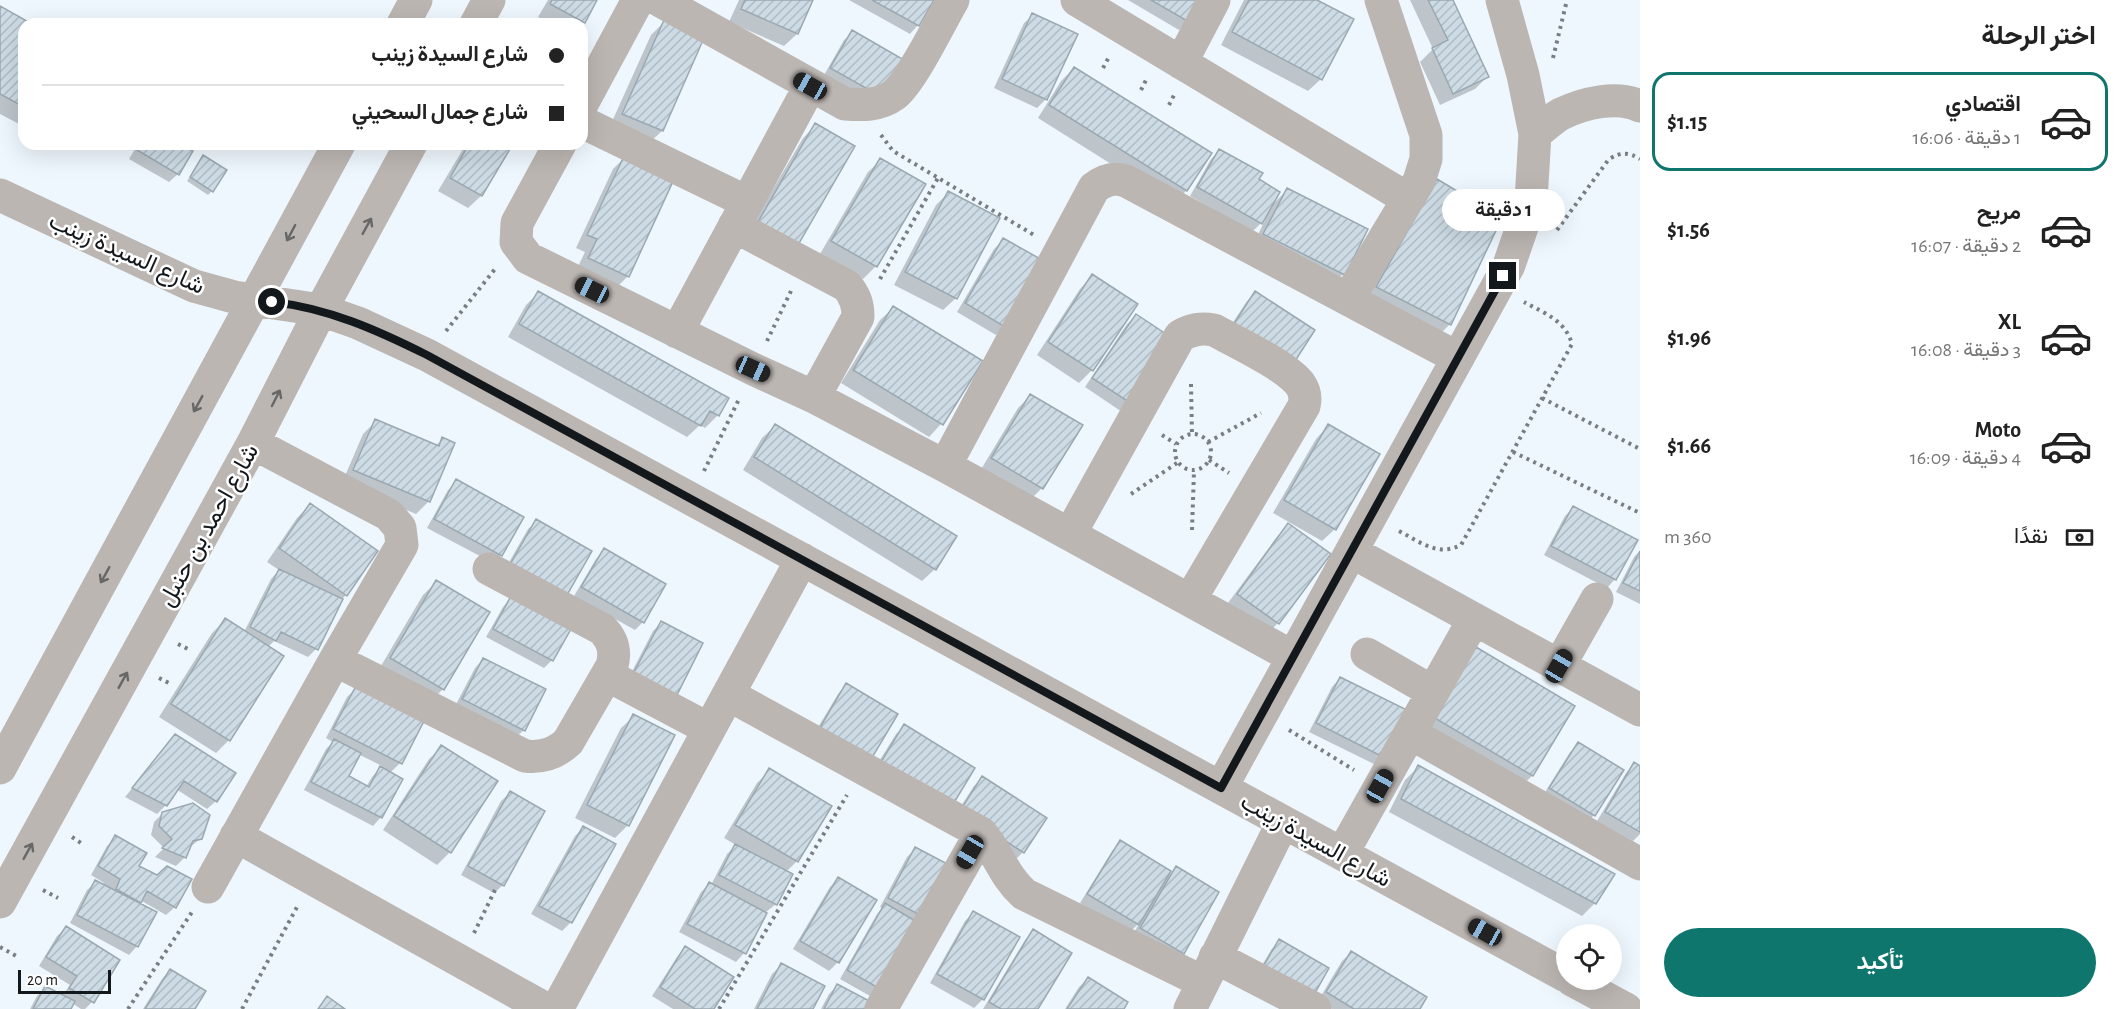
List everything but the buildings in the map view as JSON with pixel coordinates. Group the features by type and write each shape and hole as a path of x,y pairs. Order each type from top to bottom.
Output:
{"street":[{"path":"407,18 416,0"},
{"path":"479,18 489,0"},
{"path":"588,93 638,0"},
{"path":"659,0 845,104 870,105 894,95 910,75 953,0"},
{"path":"1077,0 1408,200"},
{"path":"1181,63 1214,0"},
{"path":"1348,299 1419,181 1426,159 1426,135 1381,0"},
{"path":"1221,788 1509,265 1531,201 1535,134 1523,75 1502,0"},
{"path":"677,332 810,86"},
{"path":"1535,134 1560,115 1589,103 1630,101 1640,105"},
{"path":"588,125 740,214 847,286 858,305 858,317 814,397"},
{"path":"0,768 336,150"},
{"name":"شارع احمد بن حنبل","path":"0,902 253,443 321,310 408,150"},
{"path":"557,150 517,223 516,242 528,258 814,397 945,466 1293,657"},
{"path":"945,466 1094,188 1101,183 1118,179 1137,186 1458,358"},
{"name":"شارع السيدة زينب","path":"0,195 194,286 255,300 321,310 358,323 427,355 1556,971"},
{"path":"1070,534 1180,336 1191,330 1203,328 1214,330 1288,372 1304,390 1305,398 1304,406 1190,600"},
{"path":"208,887 402,545 400,528 389,516 253,443"},
{"path":"1352,552 1640,710"},
{"path":"557,1009 802,559"},
{"path":"335,660 525,756 536,757 559,750 568,742 608,675 615,656 614,645 602,629 489,569"},
{"path":"1559,666 1597,599"},
{"path":"1342,854 1474,619"},
{"path":"1367,654 1434,692"},
{"path":"608,675 710,729"},
{"path":"729,695 981,833 990,844 1012,883 1024,894 1203,982 1315,1009"},
{"path":"1410,733 1640,864"},
{"path":"1203,982 1282,822"},
{"path":"881,1009 981,833"},
{"path":"236,836 546,1009"},
{"path":"1591,990 1626,1009"}],"path":[{"path":"870,105 874,122 882,138 893,151 1061,251"},
{"path":"1551,239 1609,159 1615,155 1629,153 1640,159"},
{"path":"858,317 938,178"},
{"path":"427,355 516,242"},
{"path":"1372,515 1432,549 1452,550 1461,545 1513,452 1572,344 1569,334 1555,319 1497,287"},
{"path":"1208,442 1304,390"},
{"path":"1542,398 1640,449"},
{"path":"1192,434 1201,436 1208,442 1211,452 1203,468 1194,471 1184,469 1177,463 1174,453 1176,444 1183,437 1192,434"},
{"path":"1513,452 1640,513"},
{"path":"1262,714 1380,786"},
{"path":"719,1009 863,769"},
{"path":"242,1009 312,878"},
{"path":"128,1009 208,887"},
{"path":"460,961 495,890"},
{"path":"0,947 18,957"}],"route":[{"path":"272,302 321,310 358,323 427,355 1221,788 1503,276"}]}
